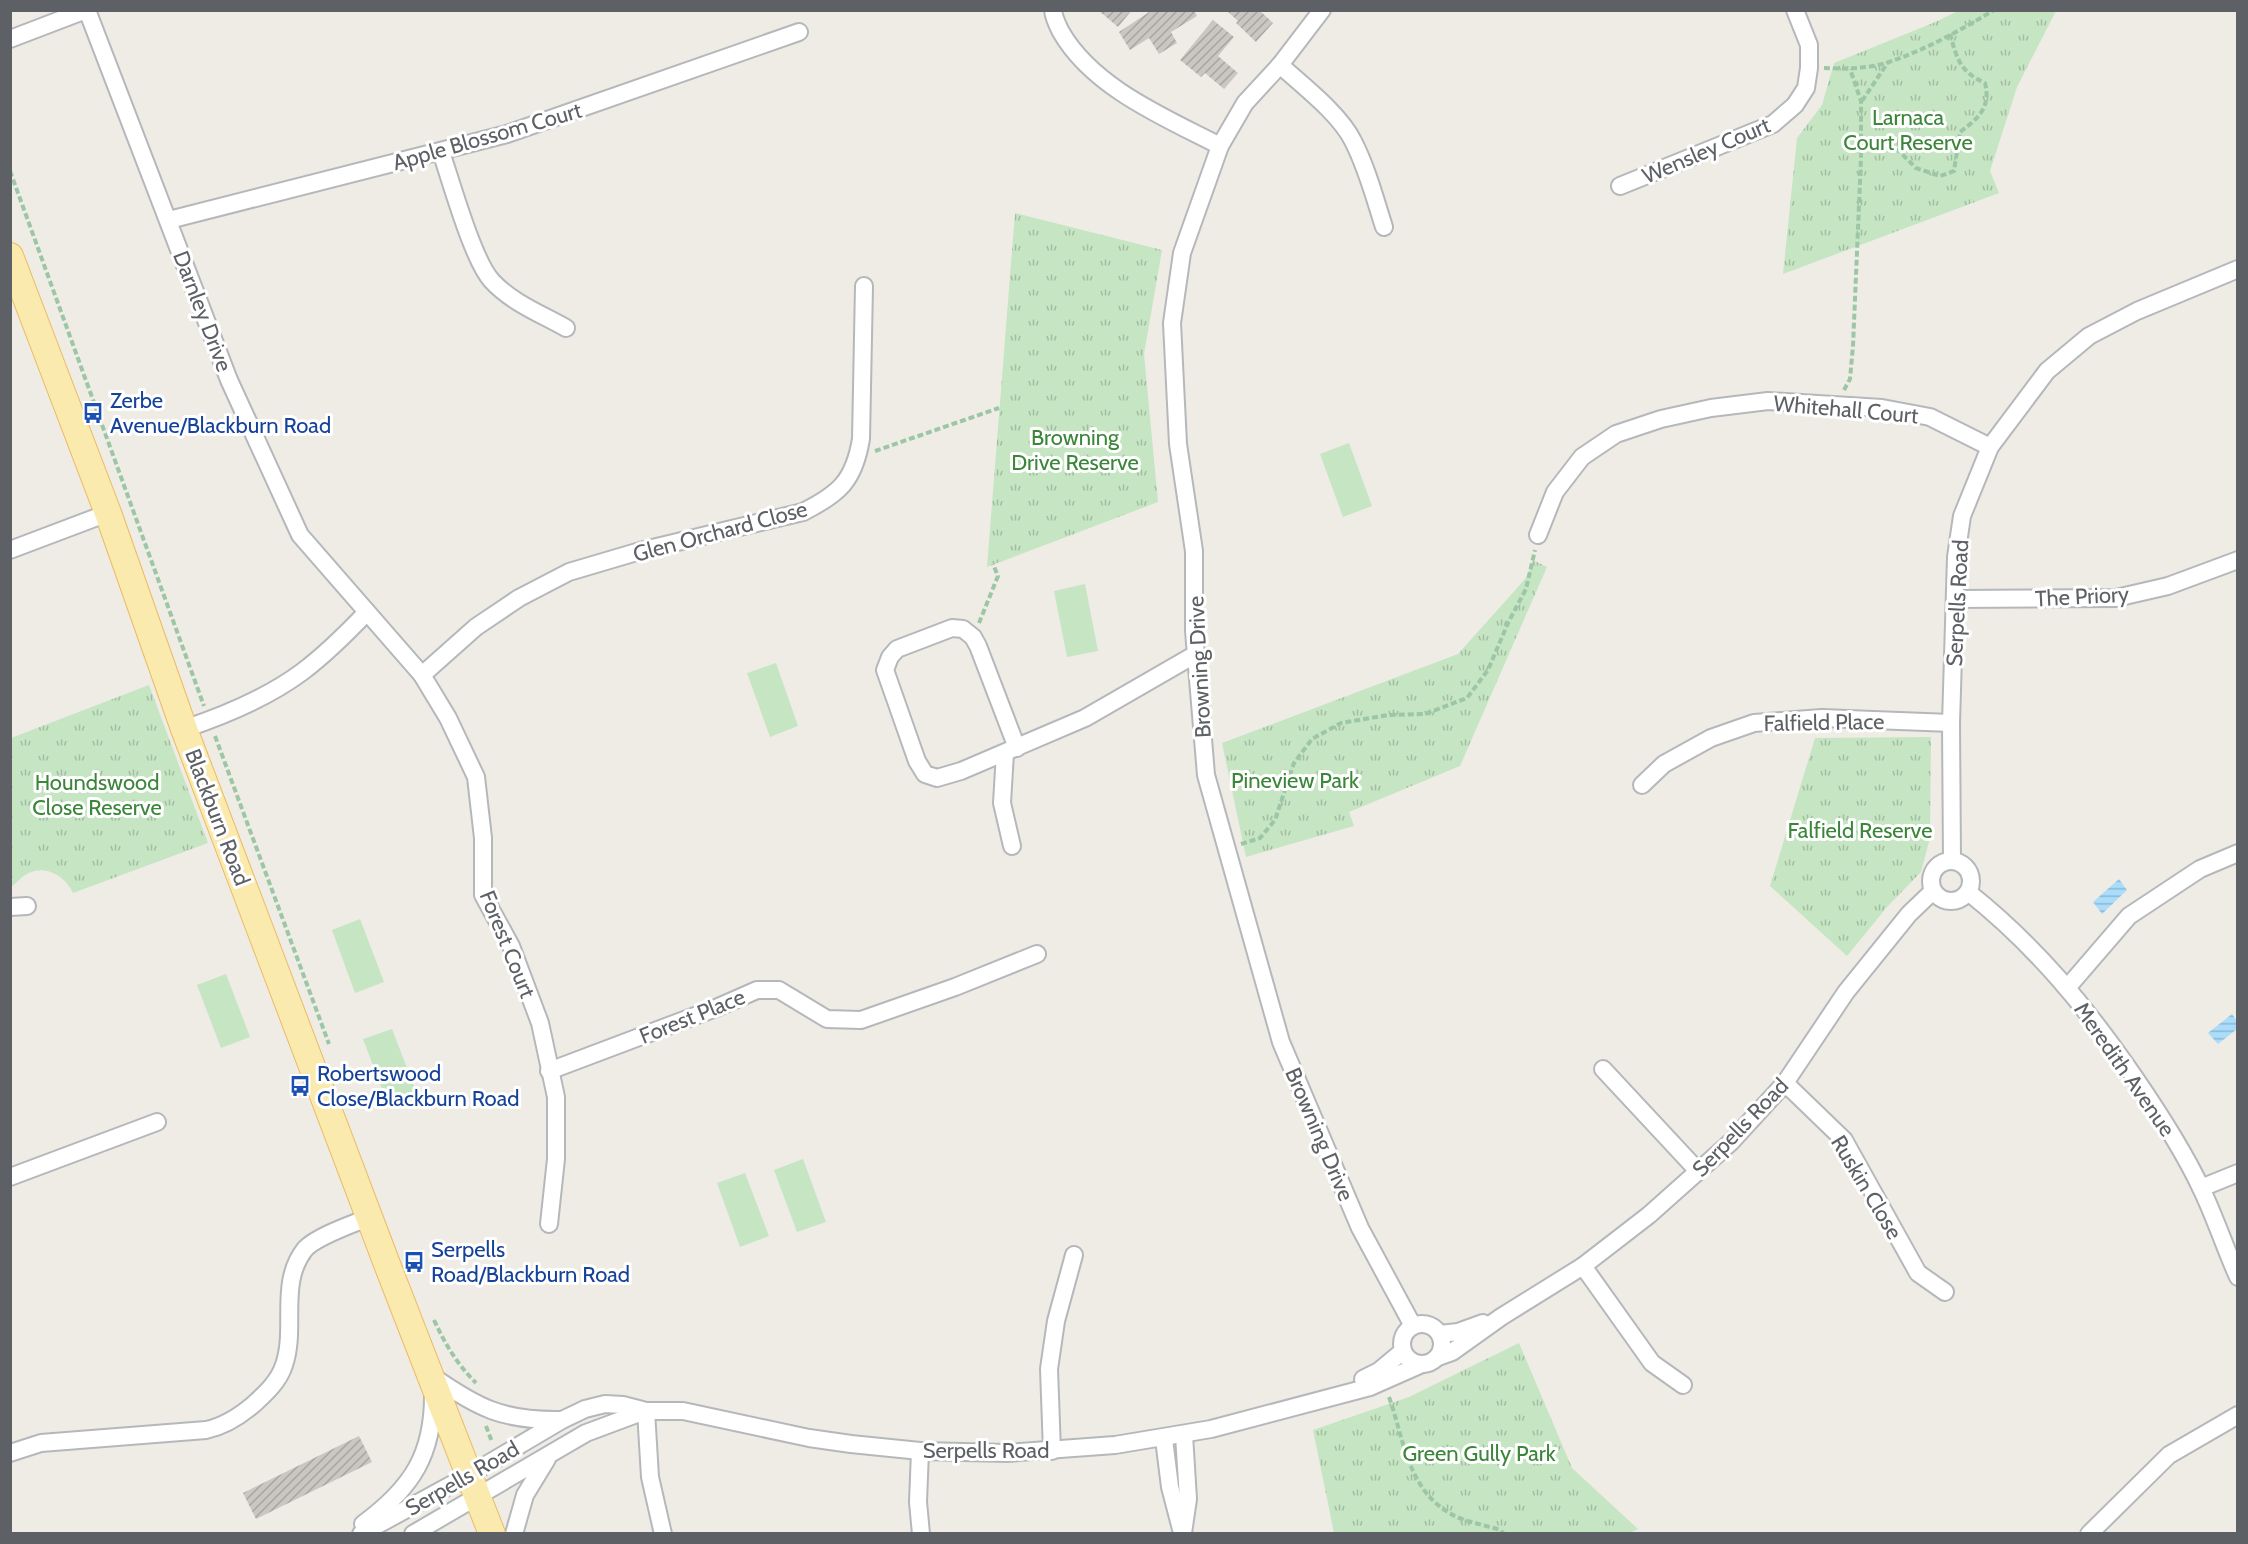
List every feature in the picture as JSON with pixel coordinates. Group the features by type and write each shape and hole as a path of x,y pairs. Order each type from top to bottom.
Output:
{"main road":[{"name":"Blackburn Road","path":"10,256 108,513 184,729 492,1533"}],"street":[{"path":"10,39 87,10"},
{"name":"Darnley Drive","path":"87,10 230,380 300,535 422,675"},
{"path":"1053,10 1054,18 1069,46 1092,69 1131,99 1220,147"},
{"name":"Browning Drive","path":"1322,10 1280,65 1245,103 1220,147 1182,253 1172,323 1178,444 1194,552 1196,654 1206,775 1281,1042 1360,1228 1413,1326"},
{"name":"Wensley Court","path":"1620,186 1773,124 1795,105 1806,88 1809,45 1795,10"},
{"name":"Apple Blossom Court","path":"169,220 507,134 799,32"},
{"path":"1280,65 1322,102 1352,139 1367,174 1384,227"},
{"path":"441,152 478,257 490,280 509,296 566,327"},
{"name":"Serpells Road","path":"1952,861 1952,723 1956,557 1962,516 1990,447 2047,371 2089,336 2137,310 2238,269"},
{"name":"Glen Orchard Close","path":"422,675 476,627 519,598 569,572 640,551 803,512 823,502 841,489 851,475 858,457 861,439 864,286"},
{"name":"Whitehall Court","path":"1538,535 1555,492 1582,457 1616,434 1661,419 1711,408 1768,401 1882,408 1930,417 1990,447"},
{"path":"10,550 108,513"},
{"name":"The Priory","path":"1956,599 2116,598 2168,586 2238,560"},
{"path":"184,729 247,705 301,673 336,644 367,612"},
{"path":"1012,846 1002,803 1011,751 973,637 963,629 952,628 897,649 890,657 885,670 917,761 925,774 937,778 1011,751 1085,718 1196,654"},
{"name":"Forest Court","path":"422,675 448,718 476,777 483,838 483,894 512,946 540,1023 556,1097 556,1159 549,1224"},
{"name":"Falfield Place","path":"1642,785 1664,764 1683,753 1711,738 1754,723 1822,718 1952,723"},
{"path":"2067,987 2129,916 2200,869 2238,853"},
{"path":"1945,862 1958,863 1968,872 1970,885 1968,892 1957,900 1943,900 1933,891 1931,884 1934,871 1945,862"},
{"name":"Serpells Road","path":"413,1533 562,1420 585,1409 605,1404 623,1405 646,1411 683,1411 809,1438 920,1451 976,1454 1052,1451 1164,1438 1236,1424 1370,1387 1430,1360 1452,1353 1501,1317 1583,1266 1649,1215 1731,1142 1785,1083 1846,992 1909,914 1933,891"},
{"name":"Meredith Avenue","path":"1968,892 1999,917 2067,987 2099,1025 2160,1115 2201,1188 2238,1277"},
{"name":"Forest Place","path":"549,1071 716,1008 757,990 779,990 827,1019 861,1020 955,987 1037,954"},
{"path":"1603,1070 1698,1171"},
{"name":"Ruskin Close","path":"1785,1083 1844,1140 1918,1273 1945,1292"},
{"path":"10,1177 157,1122"},
{"path":"2201,1188 2238,1173"},
{"path":"10,1453 41,1443 199,1431 217,1428 234,1419 269,1390 284,1367 288,1345 291,1285 303,1252 315,1242 370,1217"},
{"path":"1052,1451 1049,1398 1050,1358 1056,1321 1074,1255"},
{"path":"1583,1266 1652,1363 1683,1384"},
{"name":"Serpells Road","path":"1440,1334 1458,1332 1501,1317"},
{"path":"1427,1325 1440,1334 1441,1351 1430,1360 1413,1362 1403,1351 1404,1337 1413,1326 1427,1325"},
{"name":"Serpells Road","path":"1324,1398 1379,1371 1403,1351"},
{"name":"Serpells Road","path":"432,1376 483,1408 524,1419 562,1420"},
{"name":"Blackburn Road","path":"350,1533 392,1500 406,1486 416,1471 430,1426 433,1397 432,1376"},
{"path":"646,1411 650,1477 663,1533"},
{"name":"Serpells Road","path":"361,1533 551,1454 586,1433 646,1411"},
{"path":"2089,1533 2169,1455 2238,1415"},
{"path":"1183,1533 1188,1499 1184,1435"},
{"path":"1164,1438 1170,1487 1183,1533"},
{"path":"920,1451 918,1502 921,1533"},
{"path":"514,1533 525,1495 551,1454"}],"path":[{"path":"1809,68 1850,69 1888,62 1950,34 1994,10"},
{"path":"1861,147 1880,143 1899,151 1916,168 1940,176 1954,171 1960,132 1978,119 1988,96 1985,83 1970,76 1957,59 1950,34"},
{"path":"1861,101 1888,62"},
{"path":"1836,404 1850,379 1858,271 1861,101 1850,69"},
{"path":"10,171 329,1045"},
{"path":"858,457 999,408"},
{"path":"1226,849 1260,838 1275,820 1294,763 1312,739 1341,723 1388,715 1425,714 1467,698 1488,670 1508,623 1526,589 1538,535"},
{"path":"973,637 998,576 993,564"},
{"path":"433,1317 446,1346 465,1372"},
{"path":"1383,1381 1410,1467 1427,1495 1451,1514 1504,1533"}],"green space":[{"name":"Larnaca Court Reserve","path":"1958,11 2056,11 2017,87 1990,171 1999,193 1783,274 1797,138 1822,105 1834,63"},
{"name":"Browning Drive Reserve","path":"1015,213 1162,250 1144,354 1158,502 987,567"},
{"path":"1349,443 1372,506 1343,517 1320,454"},
{"name":"Pineview Park","path":"1533,560 1547,567 1460,766 1349,812 1354,826 1246,857 1222,743 1458,654 1526,578"},
{"path":"1085,584 1098,651 1067,657 1054,591"},
{"path":"776,663 798,726 770,737 747,673"},
{"name":"Houndswood Close Reserve","path":"149,685 208,843 73,893 59,876 39,870 23,876 11,887 11,738"},
{"name":"Falfield Reserve","path":"1931,737 1930,838 1921,872 1887,907 1847,956 1770,886 1815,738"},
{"path":"360,919 384,982 355,993 332,930"},
{"path":"226,974 250,1037 221,1048 197,985"},
{"path":"392,1029 416,1091 387,1102 363,1039"},
{"path":"803,1159 826,1222 797,1232 774,1170"},
{"path":"745,1173 769,1236 740,1247 717,1183"},
{"name":"Green Gully Park","path":"1519,1343 1572,1468 1638,1529 1627,1534 1334,1533 1313,1430 1409,1397"}],"water":[{"path":"2119,879 2127,890 2102,914 2093,902"},
{"path":"2232,1014 2237,1021 2237,1029 2218,1044 2208,1033"}],"building":[{"path":"1098,10 1132,10 1118,27"},
{"path":"1152,10 1194,10 1197,16 1171,32 1177,43 1159,54 1149,38 1130,50 1119,32"},
{"path":"1226,10 1259,10 1273,23 1256,42"},
{"path":"1213,20 1234,37 1218,56 1238,73 1224,89 1205,73 1201,77 1180,60"},
{"path":"359,1436 372,1462 256,1519 243,1493"}],"place":[{"name":"Zerbe Avenue/Blackburn Road","path":"93,413"},
{"name":"Robertswood Close/Blackburn Road","path":"300,1086"},
{"name":"Serpells Road/Blackburn Road","path":"414,1262"}]}
